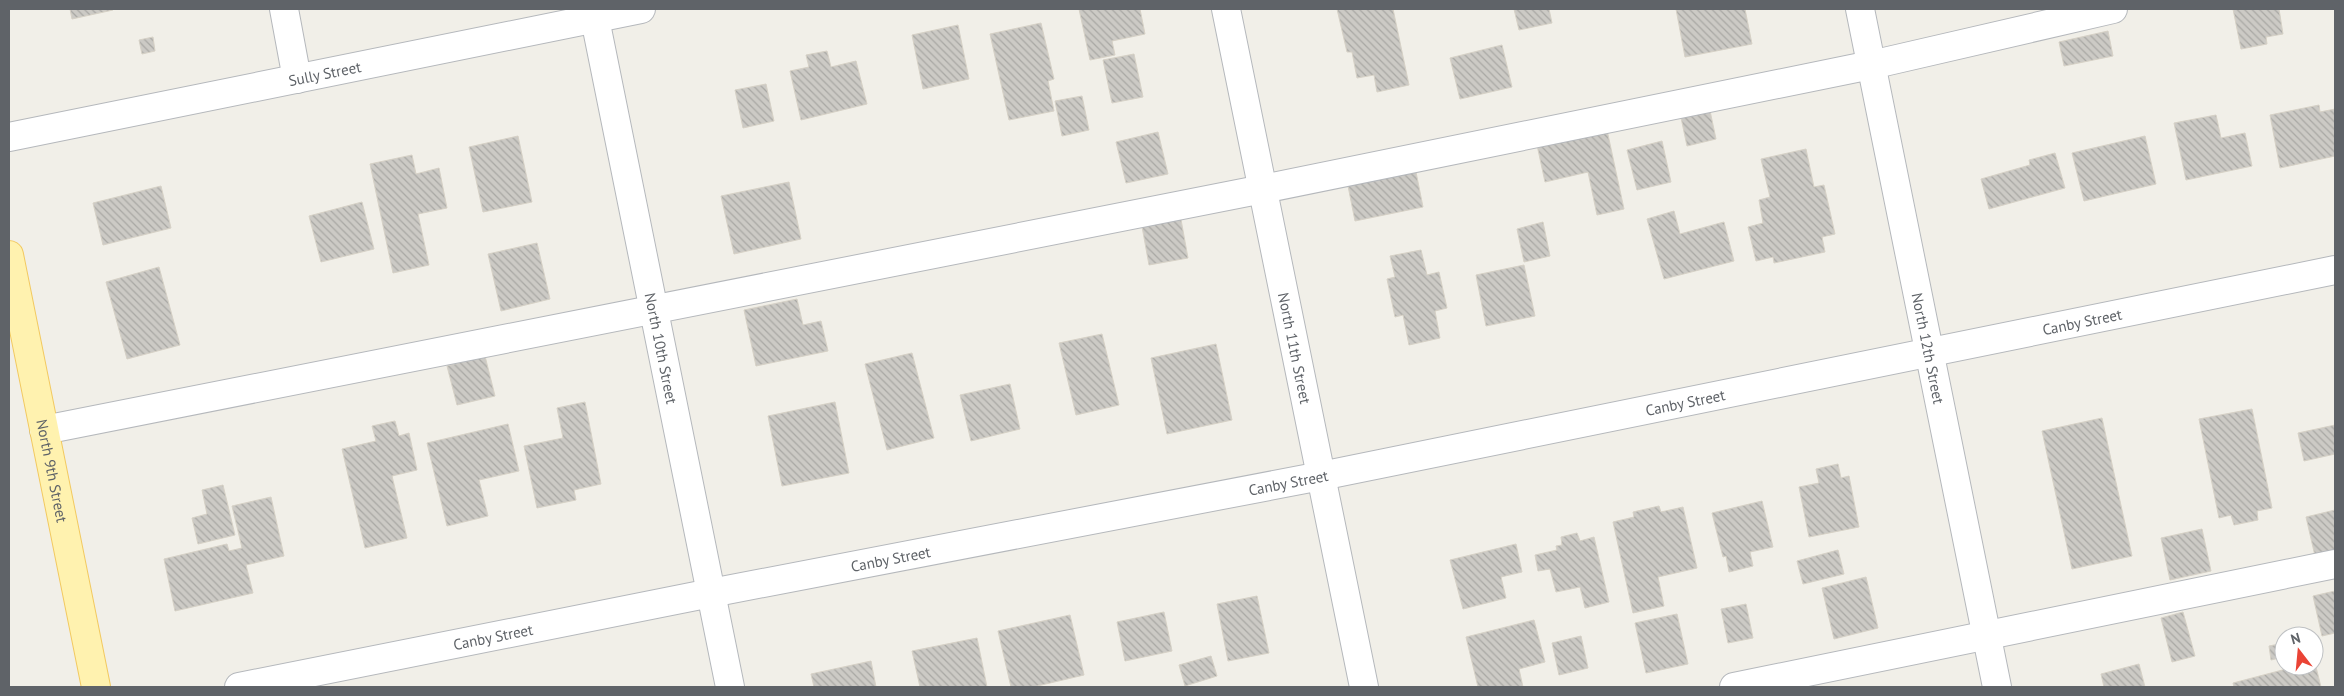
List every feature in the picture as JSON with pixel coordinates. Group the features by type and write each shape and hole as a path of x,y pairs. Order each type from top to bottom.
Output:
{"main road":[{"name":"North 9th Street","path":"9,255 96,687"}],"street":[{"path":"284,9 297,79"},
{"name":"Sully Street","path":"9,137 297,79 594,13 641,9"},
{"name":"North 11th Street","path":"1226,9 1364,687"},
{"name":"North 12th Street","path":"1860,9 1997,687"},
{"path":"44,430 1263,189 1871,65 2114,9"},
{"name":"North 10th Street","path":"594,13 730,687"},
{"name":"Canby Street","path":"239,687 710,593 1321,476 2335,270"},
{"path":"1734,687 2335,564"}],"building":[{"path":"70,9 113,9 113,10 72,19"},
{"path":"1079,9 1140,9 1145,34 1112,41 1115,55 1090,60"},
{"path":"1337,9 1393,9 1409,85 1377,92 1374,75 1357,78 1352,52 1347,52"},
{"path":"1514,9 1549,9 1552,23 1519,30"},
{"path":"1676,9 1745,9 1752,44 1685,57"},
{"path":"2233,9 2279,9 2283,34 2266,37 2267,44 2241,49"},
{"path":"1041,23 1054,79 1048,81 1054,111 1009,120 990,34"},
{"path":"958,25 969,79 923,89 912,35"},
{"path":"2108,31 2113,56 2064,66 2059,42"},
{"path":"153,37 155,51 142,54 139,40"},
{"path":"1502,45 1512,87 1460,99 1450,58"},
{"path":"827,51 831,67 856,61 867,104 801,120 790,71 809,67 806,55"},
{"path":"1134,54 1143,97 1112,103 1103,60"},
{"path":"766,84 774,121 743,128 735,90"},
{"path":"1082,96 1089,130 1062,136 1055,101"},
{"path":"2319,105 2320,112 2335,109 2335,156 2280,168 2270,115"},
{"path":"1709,106 1716,139 1687,146 1680,113"},
{"path":"2216,115 2221,138 2245,133 2252,166 2186,180 2174,123"},
{"path":"1607,130 1624,209 1597,215 1588,172 1545,182 1537,145"},
{"path":"1158,132 1168,174 1126,183 1116,142"},
{"path":"518,136 532,202 483,212 469,147"},
{"path":"2145,136 2156,184 2084,201 2072,153"},
{"path":"1662,141 1671,182 1637,190 1627,150"},
{"path":"1806,149 1814,187 1824,185 1835,234 1822,237 1825,252 1774,263 1773,257 1756,261 1748,227 1763,223 1759,200 1770,197 1761,159"},
{"path":"2055,153 2065,188 1989,209 1981,179 2030,165 2029,160"},
{"path":"412,155 416,174 439,168 447,208 418,214 429,265 393,273 370,164"},
{"path":"1415,167 1423,207 1355,221 1347,181"},
{"path":"789,182 801,239 734,254 721,196"},
{"path":"161,186 171,228 103,245 93,203"},
{"path":"362,202 374,249 321,262 309,216"},
{"path":"1674,211 1680,234 1724,222 1734,261 1664,279 1647,219"},
{"path":"1180,214 1188,258 1149,265 1141,221"},
{"path":"1543,222 1550,256 1524,262 1517,229"},
{"path":"537,243 550,299 501,311 488,254"},
{"path":"1421,250 1427,275 1439,272 1447,308 1435,311 1440,338 1409,345 1403,315 1395,317 1387,279 1395,277 1390,256"},
{"path":"1524,265 1535,316 1486,326 1476,275"},
{"path":"159,267 180,345 127,359 106,282"},
{"path":"797,299 803,325 821,321 828,351 756,366 744,310"},
{"path":"1102,334 1119,405 1076,415 1059,343"},
{"path":"1216,344 1232,420 1167,434 1151,358"},
{"path":"912,353 934,438 887,450 865,364"},
{"path":"485,356 495,396 457,405 447,366"},
{"path":"1010,384 1020,429 971,441 960,395"},
{"path":"585,402 601,484 574,490 576,500 537,508 524,446 563,438 557,408"},
{"path":"835,402 849,473 782,486 768,416"},
{"path":"2252,409 2272,508 2257,511 2258,520 2234,525 2231,515 2219,518 2199,419"},
{"path":"2102,418 2132,556 2072,569 2042,431"},
{"path":"395,421 399,436 409,433 417,470 392,476 407,538 365,548 342,449 376,441 372,426"},
{"path":"508,424 519,471 479,480 488,516 447,526 427,443"},
{"path":"2335,425 2335,454 2304,461 2298,433"},
{"path":"1838,464 1841,478 1849,476 1859,527 1809,537 1799,487 1819,483 1816,469"},
{"path":"223,485 235,535 198,544 192,518 207,514 202,490"},
{"path":"271,497 284,556 246,565 253,593 175,611 164,559 227,544 229,551 242,548 232,506"},
{"path":"1762,501 1773,547 1750,552 1753,566 1729,572 1726,556 1723,557 1712,513"},
{"path":"1659,506 1661,512 1683,507 1697,568 1658,577 1664,606 1633,613 1613,522 1634,517 1633,512"},
{"path":"2335,510 2335,552 2315,556 2306,517"},
{"path":"2202,529 2211,571 2170,580 2161,538"},
{"path":"1577,533 1580,541 1594,537 1609,602 1585,608 1580,587 1556,592 1550,569 1538,571 1535,555 1557,550 1556,546 1562,545 1561,537"},
{"path":"1516,544 1522,572 1501,577 1506,598 1463,609 1450,560"},
{"path":"1838,550 1844,574 1803,584 1797,561"},
{"path":"1866,577 1878,628 1834,639 1822,588"},
{"path":"2335,591 2335,633 2324,636 2324,626 2320,626 2313,596"},
{"path":"1257,596 1269,653 1228,661 1217,604"},
{"path":"1746,604 1753,638 1728,643 1721,609"},
{"path":"1164,612 1172,651 1125,661 1117,622"},
{"path":"2183,612 2195,656 2172,662 2161,618"},
{"path":"1677,614 1688,664 1646,673 1635,623"},
{"path":"1070,615 1084,675 1033,687 1011,687 998,631"},
{"path":"1534,620 1545,662 1519,669 1523,687 1478,687 1466,637"},
{"path":"1581,636 1588,668 1559,675 1552,643"},
{"path":"977,638 987,687 920,687 912,651"},
{"path":"2274,645 2274,659 2271,660 2269,646"},
{"path":"1211,656 1217,676 1185,686 1179,665"},
{"path":"871,661 876,687 814,687 811,674"},
{"path":"2139,664 2145,687 2104,687 2101,674"},
{"path":"2274,672 2274,676 2318,676 2321,687 2234,687 2233,683"}]}
